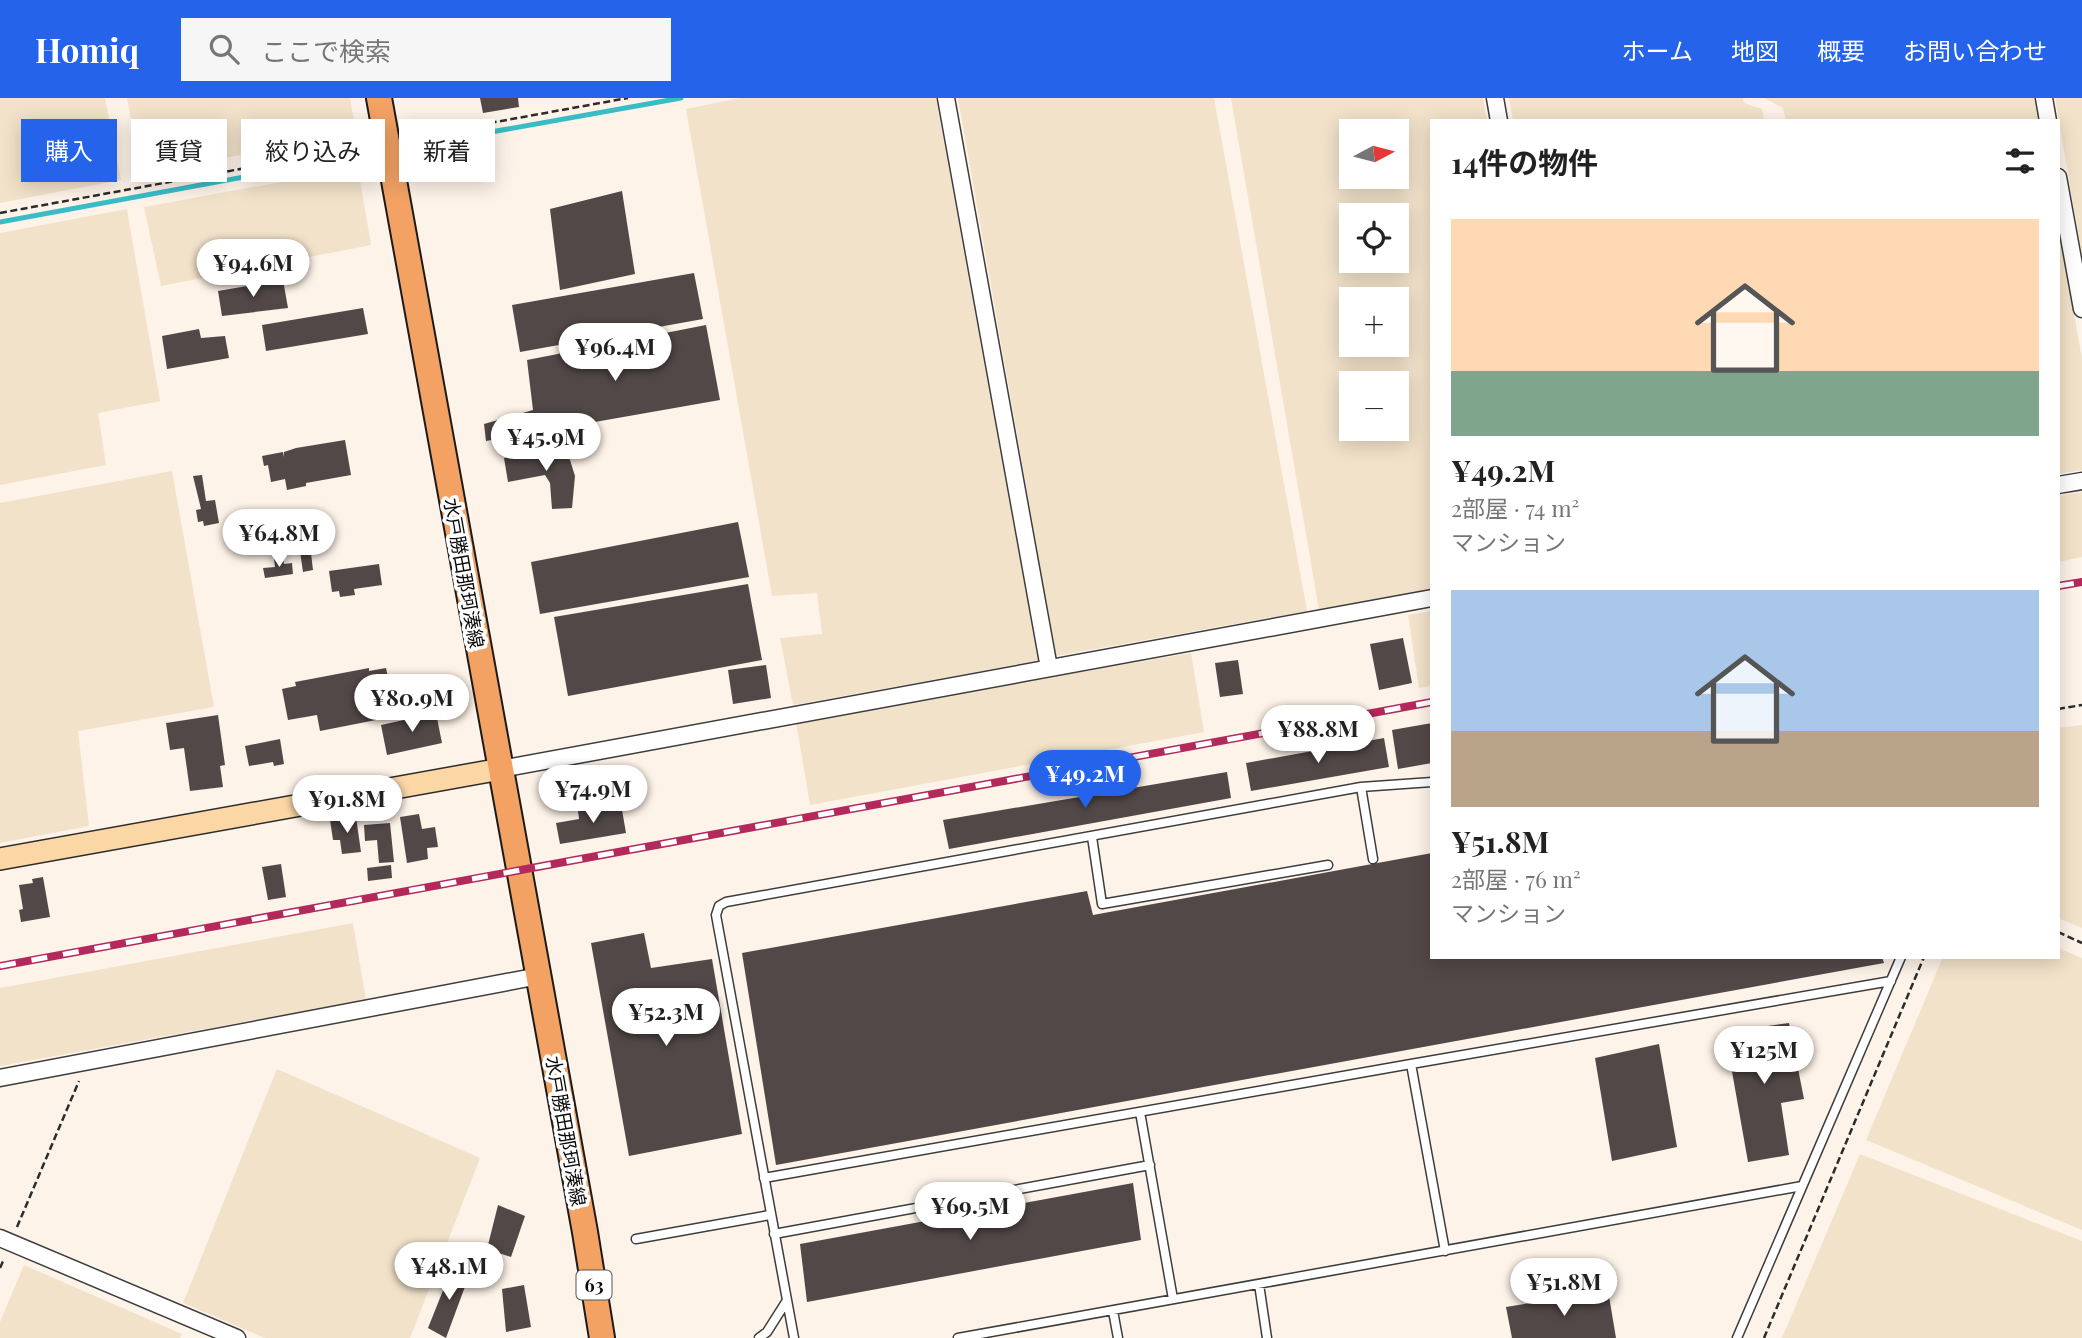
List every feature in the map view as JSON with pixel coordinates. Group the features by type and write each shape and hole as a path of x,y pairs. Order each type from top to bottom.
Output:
{"main road":[{"name":"水戸勝田那珂湊線","path":"379,98 539,976 601,1338"}],"street":[{"path":"946,98 1049,668"},
{"path":"1495,98 1499,119"},
{"path":"2044,98 2048,119"},
{"path":"2060,188 2082,309"},
{"path":"2060,485 2082,481"},
{"path":"0,859 1430,598"},
{"path":"0,1078 539,976"},
{"path":"5,1240 237,1338"}],"lane":[{"path":"794,1338 716,915 719,906 726,902 1361,787 1430,782"},
{"path":"1361,787 1373,859"},
{"path":"1092,837 1102,904 1328,865"},
{"path":"1737,1338 1900,959"},
{"path":"764,1178 1891,981"},
{"path":"1411,1065 1445,1251"},
{"path":"1140,1112 1173,1299"},
{"path":"774,1234 1150,1166"},
{"path":"958,1338 1802,1186"},
{"path":"636,1239 771,1215"},
{"path":"1259,1284 1268,1338"},
{"path":"759,1338 768,1332 787,1301"},
{"path":"1113,1311 1118,1338"}],"path":[{"path":"0,213 628,98"},
{"path":"2060,709 2082,705"},
{"path":"2060,934 2082,943"},
{"path":"1764,1338 1923,959"},
{"path":"0,1268 5,1240 87,1062"}],"shaded area":[{"path":"0,98 105,98 109,119 21,119 21,182 110,182 0,203"},
{"path":"127,98 350,98 354,119 241,119 241,155 227,158 227,119 131,120"},
{"path":"740,98 936,98 1038,661 793,705 780,638 822,634 817,593 772,596 686,109"},
{"path":"958,98 1214,98 1307,611 1056,656"},
{"path":"1231,98 1483,98 1487,119 1430,119 1430,590 1319,610"},
{"path":"1509,98 1743,98 1744,103 1762,109 1764,119 1513,119"},
{"path":"1764,98 2034,98 2038,119 1786,119 1783,108"},
{"path":"2055,98 2082,98 2082,255 2060,119"},
{"path":"117,160 121,180 117,181"},
{"path":"281,182 360,182 371,245 161,286 144,207"},
{"path":"127,209 160,401 98,413 106,465 0,485 0,233"},
{"path":"2060,238 2082,358 2082,470 2060,474"},
{"path":"172,471 214,707 78,731 89,826 0,843 0,503"},
{"path":"2082,492 2082,557 2060,562 2060,496"},
{"path":"1430,611 1430,686 1419,688 1408,615"},
{"path":"1191,653 1204,732 810,805 796,722"},
{"path":"2082,725 2082,928 2060,919 2060,728"},
{"path":"353,923 366,1000 0,1066 0,988"},
{"path":"2060,949 2082,958 2082,1230 1866,1140 1942,959 2060,959"},
{"path":"277,1069 480,1158 410,1338 265,1338 183,1303"},
{"path":"1860,1154 2082,1241 2082,1338 1782,1338"},
{"path":"24,1265 182,1334 180,1338 0,1338 0,1322"}],"building":[{"path":"480,98 518,98 519,107 483,113"},
{"path":"622,191 635,274 560,290 550,209"},
{"path":"694,273 703,319 520,352 512,305"},
{"path":"283,280 288,308 222,316 218,291"},
{"path":"363,308 368,334 266,351 262,325"},
{"path":"706,325 720,400 486,441 484,424 533,410 527,360"},
{"path":"199,329 201,338 225,336 229,358 167,369 162,336"},
{"path":"345,440 351,475 306,483 306,486 287,490 285,479 271,482 268,465 264,466 262,456 283,452 284,457 284,452 296,448"},
{"path":"560,445 570,460 575,476 572,508 552,509 550,483 545,475 508,482 504,458"},
{"path":"202,475 206,501 215,500 219,523 204,526 203,521 198,522 196,510 201,509 193,476"},
{"path":"738,522 749,577 540,614 531,562"},
{"path":"309,536 313,570 303,572 298,538"},
{"path":"283,558 284,564 292,563 293,574 265,578 263,568 275,567 274,559"},
{"path":"379,564 382,585 354,589 355,595 340,597 339,591 332,592 329,571"},
{"path":"748,584 762,660 568,696 554,617"},
{"path":"1403,638 1412,683 1379,690 1370,644"},
{"path":"1238,660 1243,694 1220,697 1215,663"},
{"path":"766,665 771,698 733,704 728,670"},
{"path":"369,668 369,671 386,668 393,702 374,706 376,720 320,731 317,715 288,720 282,689 296,686 295,682"},
{"path":"436,713 442,743 387,755 381,725"},
{"path":"218,715 225,765 220,766 223,787 190,791 184,748 170,750 166,723"},
{"path":"1430,723 1430,763 1398,769 1392,730"},
{"path":"1384,738 1389,767 1251,791 1246,763"},
{"path":"280,739 284,764 274,766 273,762 249,766 245,746"},
{"path":"1227,772 1231,798 949,849 943,820"},
{"path":"621,804 626,833 560,844 556,823 579,819 578,811"},
{"path":"419,814 422,829 435,827 438,847 427,848 428,859 407,863 400,817"},
{"path":"356,817 361,852 342,854 340,840 333,840 330,820"},
{"path":"390,823 394,862 379,863 377,840 365,841 364,825"},
{"path":"1430,853 1430,959 1883,959 1884,963 776,1165 742,953 1087,891 1093,915"},
{"path":"281,864 286,897 268,900 262,867"},
{"path":"391,865 392,878 368,881 367,868"},
{"path":"43,877 50,917 21,922 19,910 23,909 19,885 33,883 32,879"},
{"path":"644,933 651,968 712,959 742,1134 629,1156 591,943"},
{"path":"1789,1023 1804,1099 1781,1103 1789,1155 1748,1162 1725,1032"},
{"path":"1659,1044 1677,1147 1612,1161 1595,1058"},
{"path":"1133,1183 1141,1240 807,1302 800,1244"},
{"path":"498,1205 525,1216 511,1257 487,1249"},
{"path":"452,1268 470,1273 446,1338 428,1328"},
{"path":"524,1285 531,1327 506,1332 502,1289"},
{"path":"1608,1290 1616,1338 1512,1338 1506,1307"}],"waterway":[{"path":"495,131 681,98"},
{"path":"0,222 241,178"}],"railway":[{"path":"2060,586 2082,582"},
{"path":"0,966 1430,702"}]}
